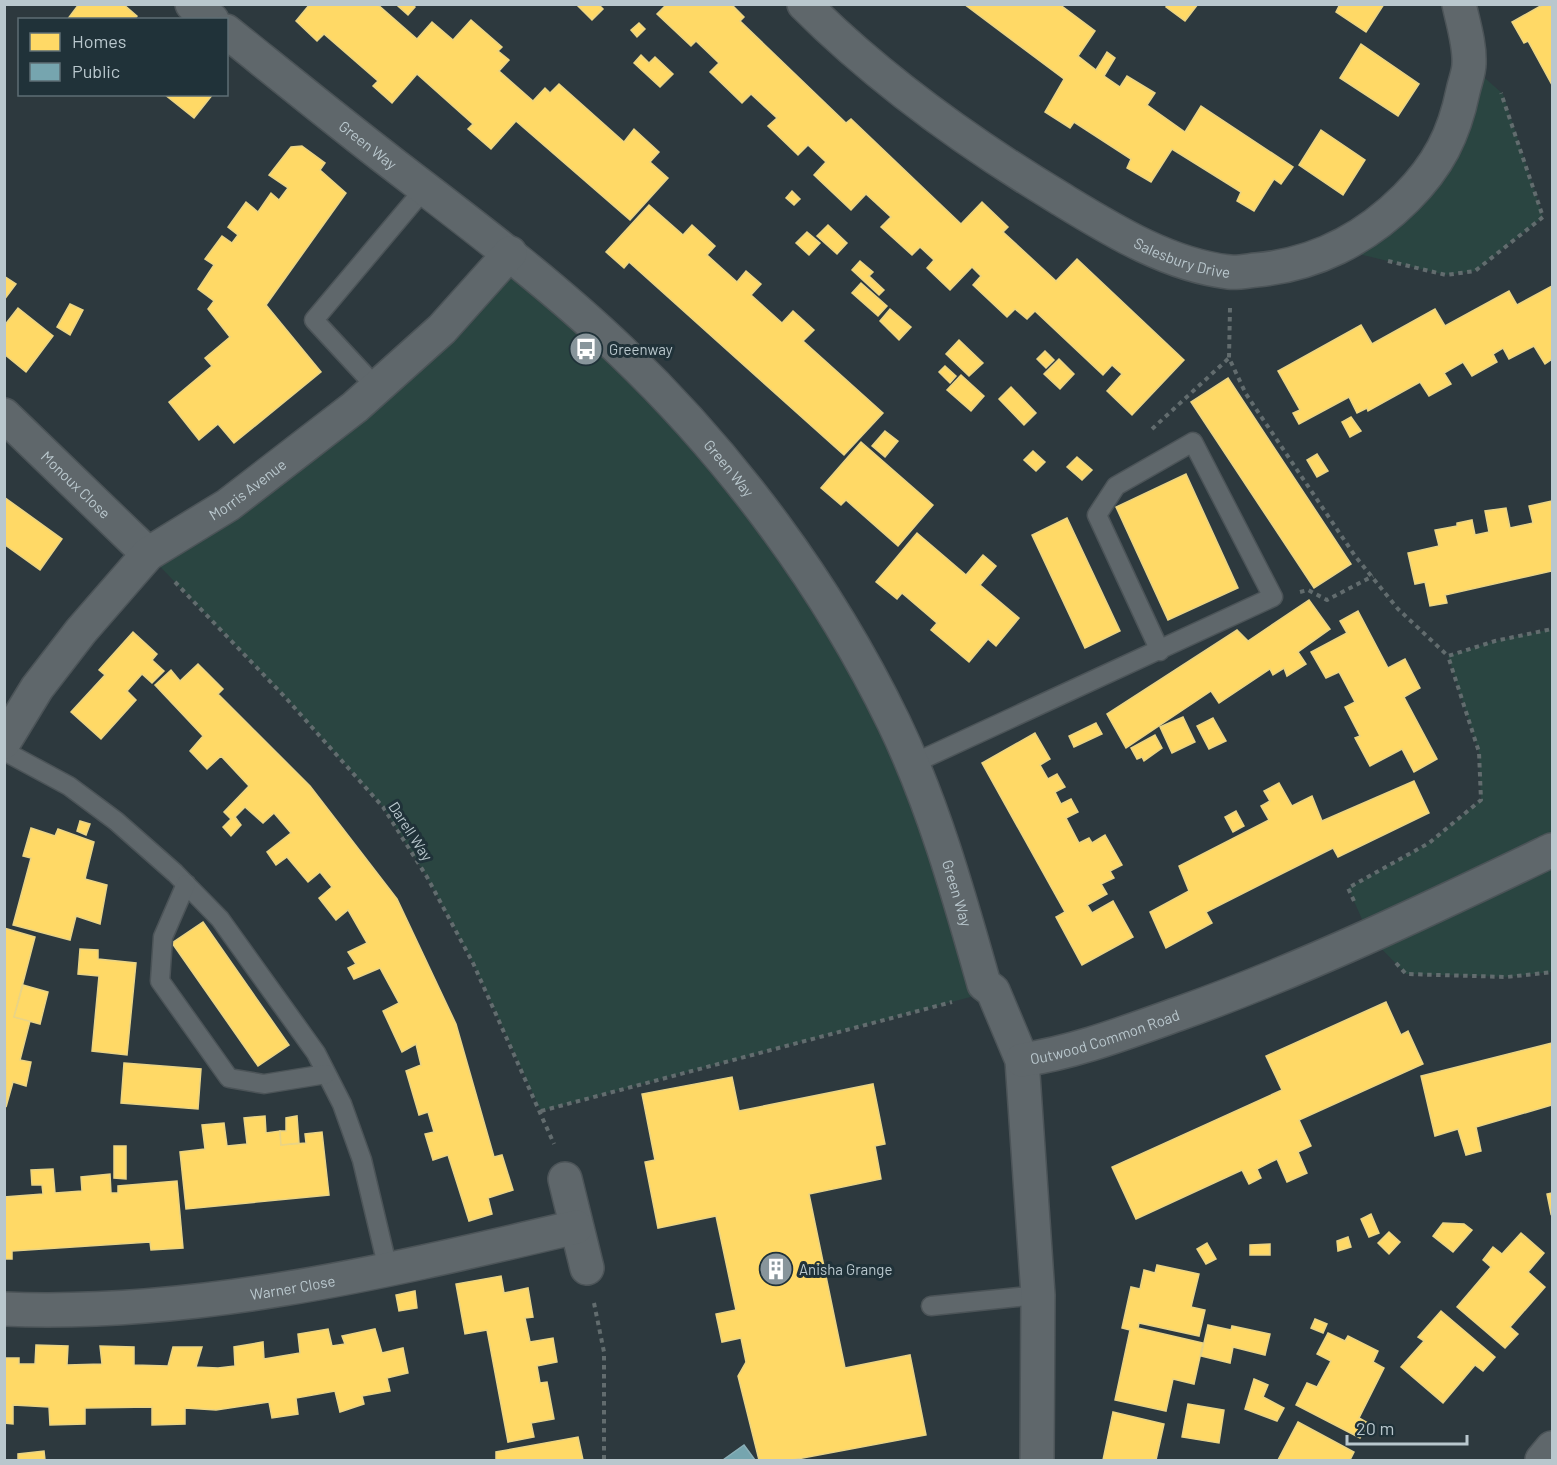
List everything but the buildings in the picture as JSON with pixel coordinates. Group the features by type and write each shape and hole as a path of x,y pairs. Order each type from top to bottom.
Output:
{"street":[{"path":"192,4 210,18"},
{"name":"Salesbury Drive","path":"804,4 842,42 901,92 972,144 1030,181 1110,229 1182,262 1230,272 1281,268 1338,249 1382,222 1428,176 1455,126 1469,64 1459,4"},
{"name":"Green Way","path":"228,33 510,253 622,352 695,428 764,510 841,625 893,722 912,764 957,888 984,984 993,991 1022,1060"},
{"name":"Morris Avenue","path":"4,742 38,688 81,631 148,554 228,505 376,387 441,329 510,253"},
{"name":"Monoux Close","path":"4,415 148,554"},
{"name":"Outwood Common Road","path":"1037,1461 1038,1295 1022,1060 1060,1054 1168,1018 1309,965 1552,849"},
{"path":"565,1179 587,1268"},
{"name":"Warner Close","path":"4,1309 67,1311 170,1304 280,1290 388,1269 576,1227"},
{"path":"1542,1461 1552,1448"}],"lane":[{"path":"376,387 314,320 425,188"},
{"path":"912,764 1160,651 1273,597 1193,442 1116,486 1097,515 1160,651"},
{"path":"4,751 69,786 116,821 186,884 220,919 316,1053 342,1104 362,1160 388,1269"},
{"path":"186,884 163,938 160,981 229,1078 264,1084 327,1074"},
{"path":"931,1306 1038,1295"}],"path":[{"path":"1338,249 1446,274 1475,271 1543,217 1503,94 1469,64"},
{"path":"1230,272 1229,358 1246,394 1355,556 1398,609 1448,656 1479,752 1481,800 1429,843 1348,888 1370,937 1406,974 1507,977 1552,972"},
{"name":"Darell Way","path":"148,554 285,697 383,807 427,877 468,953 541,1111 565,1179"},
{"path":"1273,597 1308,590 1327,600 1373,576"},
{"path":"1448,656 1495,641 1552,628"},
{"path":"541,1111 993,991"},
{"path":"587,1268 604,1352 604,1461"}],"green space":[{"path":"1469,64 1503,94 1543,217 1475,271 1446,275 1338,249 1428,176"},
{"path":"510,253 567,301 841,625 993,991 541,1111 473,963 427,877 383,807 285,697 148,554 228,505"},
{"path":"1552,629 1552,972 1507,977 1406,974 1370,937 1348,888 1429,843 1481,800 1479,752 1448,656 1495,641"}],"place":[{"name":"Greenway","path":"586,349"},
{"name":"Anisha Grange","path":"776,1269"}]}
